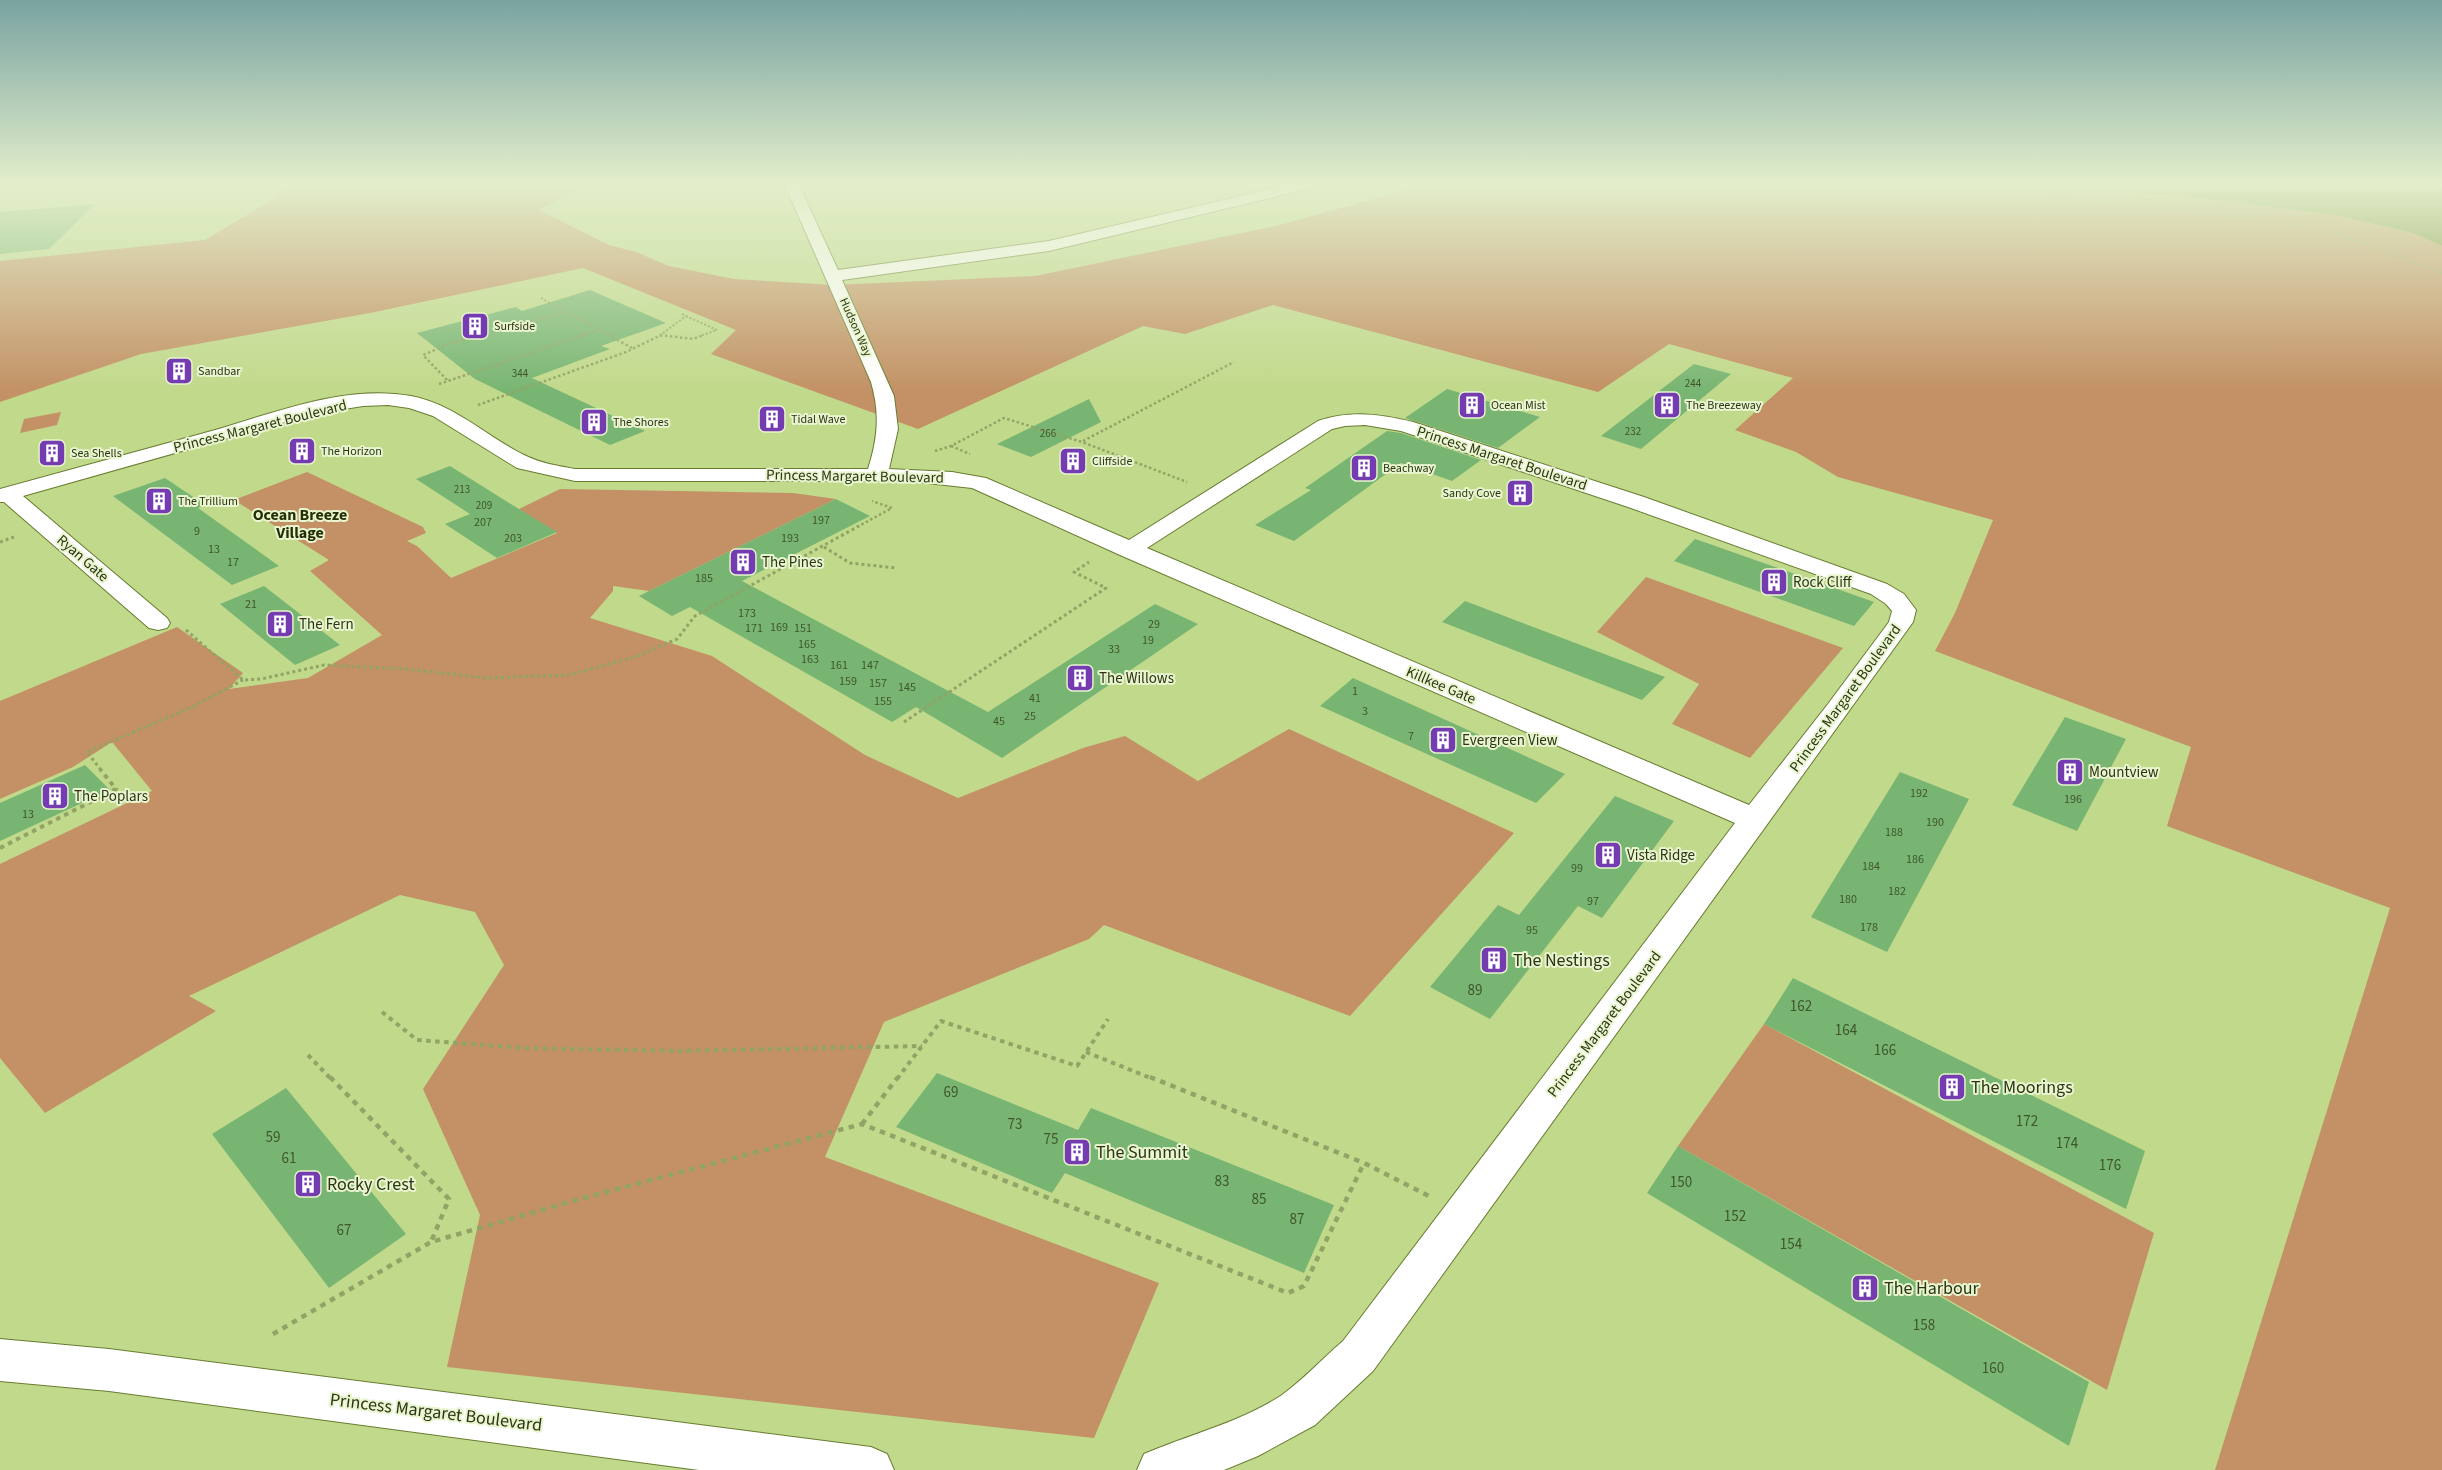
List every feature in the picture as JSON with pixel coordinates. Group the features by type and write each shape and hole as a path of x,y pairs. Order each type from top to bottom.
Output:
{"street":[{"name":"Hudson Way","path":"823,254 880,382 888,406 889,429 867,475"},
{"path":"833,276 994,254"},
{"name":"Princess Margaret Boulevard","path":"4,495 296,414 362,401 410,402 425,406 466,427 517,460 542,470 575,475 867,475 952,478 978,483 1128,550 1325,425 1340,420 1372,420 1406,426 1636,502 1889,594 1904,610 1901,622 1838,710 1754,819 1363,1350 1316,1396 1289,1416 1260,1432 1160,1470"},
{"name":"Ryan Gate","path":"4,495 158,623"},
{"name":"Killkee Gate","path":"1128,550 1754,819"},
{"name":"Princess Margaret Boulevard","path":"0,1360 118,1371 871,1470"}],"path":[{"path":"2390,254 2442,273"},
{"path":"541,298 633,349"},
{"path":"447,380 423,355 452,343 566,312"},
{"path":"659,336 693,339 717,330 682,314"},
{"path":"475,406 633,349 659,336 686,316"},
{"path":"432,388 447,380 599,330"},
{"path":"1082,442 1234,362"},
{"path":"934,451 951,446 1004,418 1082,442 1192,484"},
{"path":"0,848 116,789 87,752 192,706 243,680 261,680 324,665 406,669 487,678 569,675 635,657 677,639 696,616 892,508 854,495 867,475"},
{"path":"0,542 14,537"},
{"path":"824,547 850,563 896,568"},
{"path":"904,722 1106,588 1074,572 1095,559"},
{"path":"181,625 243,680"},
{"path":"382,1012 416,1040 525,1048 678,1051 922,1046"},
{"path":"862,1124 942,1022 1077,1066 1108,1019"},
{"path":"1086,1052 1364,1163 1463,1213"},
{"path":"308,1056 449,1199 431,1242"},
{"path":"273,1334 431,1242 576,1200 862,1124 1266,1286 1288,1293 1304,1286 1364,1163"}],"shaded area":[{"path":"72,254 640,254 669,266 734,279 834,285 1035,276 1143,254 2442,254 2442,1470 2215,1470 2390,908 2167,826 2191,747 1935,651 1955,613 1993,520 1838,477 1796,452 1735,430 1793,378 1669,344 1598,392 1273,305 1185,334 1143,326 918,429 711,354 736,330 583,268 370,313 141,354 0,402 0,261"},
{"path":"61,412 57,425 20,433 24,419"},
{"path":"307,472 423,527 426,533 407,541 417,546 451,578 557,533 519,509 560,489 793,493 836,499 649,591 613,586 613,591 590,618 712,656 865,755 958,798 1083,748 1125,736 1198,781 1289,729 1514,833 1350,1016 1104,925 1089,939 884,1022 825,1157 1159,1283 1094,1438 447,1367 480,1215 423,1089 504,965 475,912 400,895 189,996 216,1011 45,1113 0,1058 0,864 152,791 112,742 73,767 0,799 0,701 177,627 243,673 229,689 308,678 382,635 310,571 329,560 234,500"},
{"path":"1646,577 1843,648 1750,758 1672,724 1699,684 1597,632"},
{"path":"1764,1024 2154,1233 2107,1390 1678,1146"}],"building":[{"path":"590,290 666,323 601,346 610,349 532,378 645,431 610,445 475,379 417,333 516,307 522,311"},
{"name":"The Breezeway","path":"1694,364 1731,374 1641,449 1601,436"},
{"path":"1447,389 1540,417 1498,448 1405,418"},
{"path":"1089,399 1101,422 1031,457 997,444"},
{"path":"1387,431 1401,433 1481,460 1452,481 1401,463 1294,541 1255,525 1311,490 1305,488"},
{"path":"450,466 557,532 497,558 445,524 470,514 416,479"},
{"path":"165,478 205,505 198,508 279,566 232,585 113,496"},
{"path":"836,499 870,516 742,581 988,712 1155,604 1198,624 1002,758 916,707 892,722 690,607 672,616 639,596"},
{"name":"Rock Cliff","path":"1695,539 1874,602 1854,626 1674,561"},
{"name":"The Fern","path":"264,586 340,645 295,665 220,604"},
{"path":"1465,601 1665,677 1642,700 1442,622"},
{"name":"Evergreen View","path":"1353,678 1565,774 1536,803 1320,706"},
{"name":"Mountview","path":"2065,717 2126,739 2077,831 2012,805"},
{"name":"The Poplars","path":"85,765 110,790 0,841 0,803"},
{"path":"1900,772 1969,799 1887,952 1811,917"},
{"path":"1615,796 1674,821 1602,918 1578,906 1490,1019 1430,987 1498,905 1519,915"},
{"name":"The Moorings","path":"1793,978 2145,1151 2126,1209 1764,1024"},
{"name":"The Summit","path":"937,1073 1078,1130 1091,1108 1334,1205 1304,1273 1065,1173 1052,1193 896,1127"},
{"name":"Rocky Crest","path":"286,1088 406,1234 329,1288 212,1134"},
{"name":"The Harbour","path":"1678,1146 2089,1382 2069,1446 1647,1193"}],"place":[{"name":"Surfside","path":"475,326"},
{"name":"Sandbar","path":"179,371"},
{"name":"Ocean Mist","path":"1472,405"},
{"name":"The Breezeway","path":"1667,405"},
{"name":"Tidal Wave","path":"772,419"},
{"name":"The Shores","path":"594,422"},
{"name":"The Horizon","path":"302,451"},
{"name":"Sea Shells","path":"52,453"},
{"name":"Cliffside","path":"1073,461"},
{"name":"Beachway","path":"1364,468"},
{"name":"Sandy Cove","path":"1520,493"},
{"name":"The Trillium","path":"159,501"},
{"name":"The Pines","path":"743,562"},
{"name":"Rock Cliff","path":"1774,582"},
{"name":"The Fern","path":"280,624"},
{"name":"The Willows","path":"1080,678"},
{"name":"Evergreen View","path":"1443,740"},
{"name":"Mountview","path":"2070,772"},
{"name":"The Poplars","path":"55,796"},
{"name":"Vista Ridge","path":"1608,855"},
{"name":"The Nestings","path":"1494,960"},
{"name":"The Moorings","path":"1952,1087"},
{"name":"The Summit","path":"1077,1152"},
{"name":"Rocky Crest","path":"308,1184"},
{"name":"The Harbour","path":"1865,1288"}],"district":[{"name":"Ocean Breeze Village","path":"300,523"}]}
